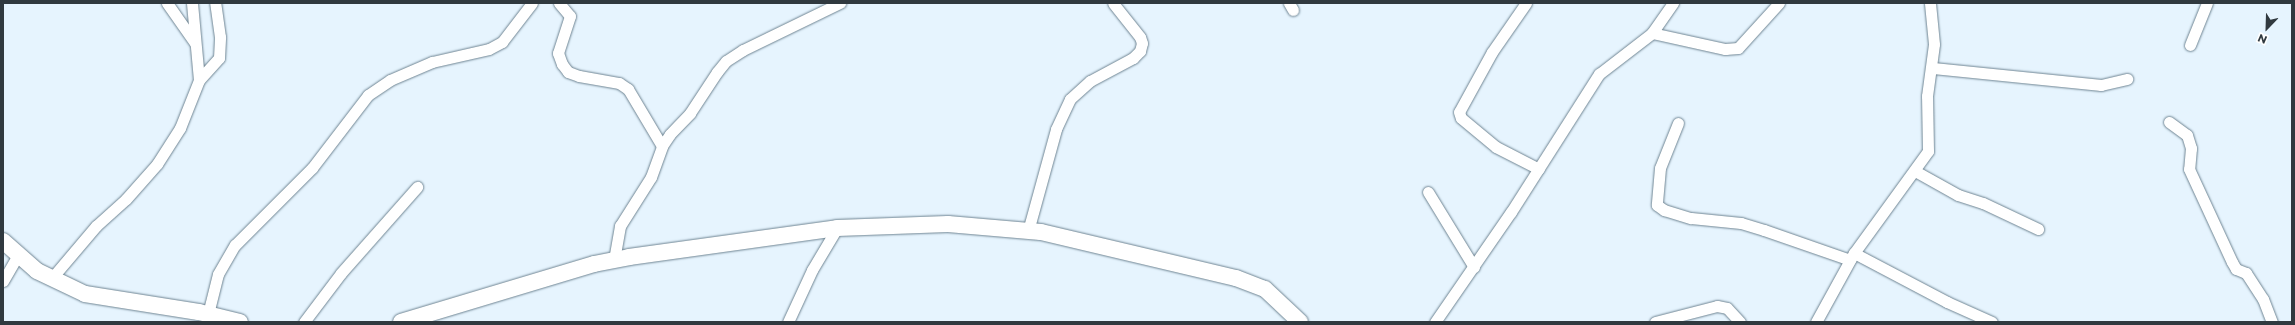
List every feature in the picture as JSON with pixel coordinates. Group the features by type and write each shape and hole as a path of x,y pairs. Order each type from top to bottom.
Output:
{"street":[{"path":"166,3 196,46"},
{"path":"192,3 199,80"},
{"path":"51,279 96,226 126,198 157,164 180,128 199,80 219,58 220,37 215,3"},
{"path":"208,314 218,274 235,245 312,168 368,95 390,80 432,62 489,49 502,42 532,3"},
{"path":"559,3 570,16 558,53 562,64 574,74 619,83 628,89 662,146"},
{"path":"614,260 620,226 651,177 662,146 670,134 690,113 726,61 743,50 840,3"},
{"path":"1028,231 1056,128 1070,99 1090,81 1133,58 1140,51 1142,43 1140,37 1113,3"},
{"path":"1526,3 1492,52 1459,112 1461,118 1496,147 1539,169"},
{"path":"1435,322 1474,267 1539,169 1599,74 1652,33 1673,3"},
{"path":"1652,33 1717,48 1738,48 1779,3"},
{"path":"1816,322 1852,257 1916,172 1929,146 1927,96 1933,68 1934,44 1930,3"},
{"path":"2190,44 2207,3"},
{"path":"1933,68 2101,85 2127,79"},
{"path":"2170,122 2187,135 2191,148 2189,169 2232,262 2236,268 2246,273 2263,299 2272,322"},
{"path":"1678,123 1660,168 1657,205 1664,210 1691,218 1741,223 1852,257 1992,322"},
{"path":"1916,172 1958,195 1991,207 2038,229"},
{"path":"304,322 327,289 417,187"},
{"path":"1428,192 1474,267"},
{"path":"401,322 614,260 837,228 948,224 1028,231 1115,248 1253,284 1265,290 1300,322"},
{"path":"788,322 812,270 837,228"},
{"path":"3,241 18,255 51,279 85,294 103,299 208,314 232,321"},
{"path":"3,280 18,255"},
{"path":"1655,322 1718,306 1727,308 1740,322"}]}
